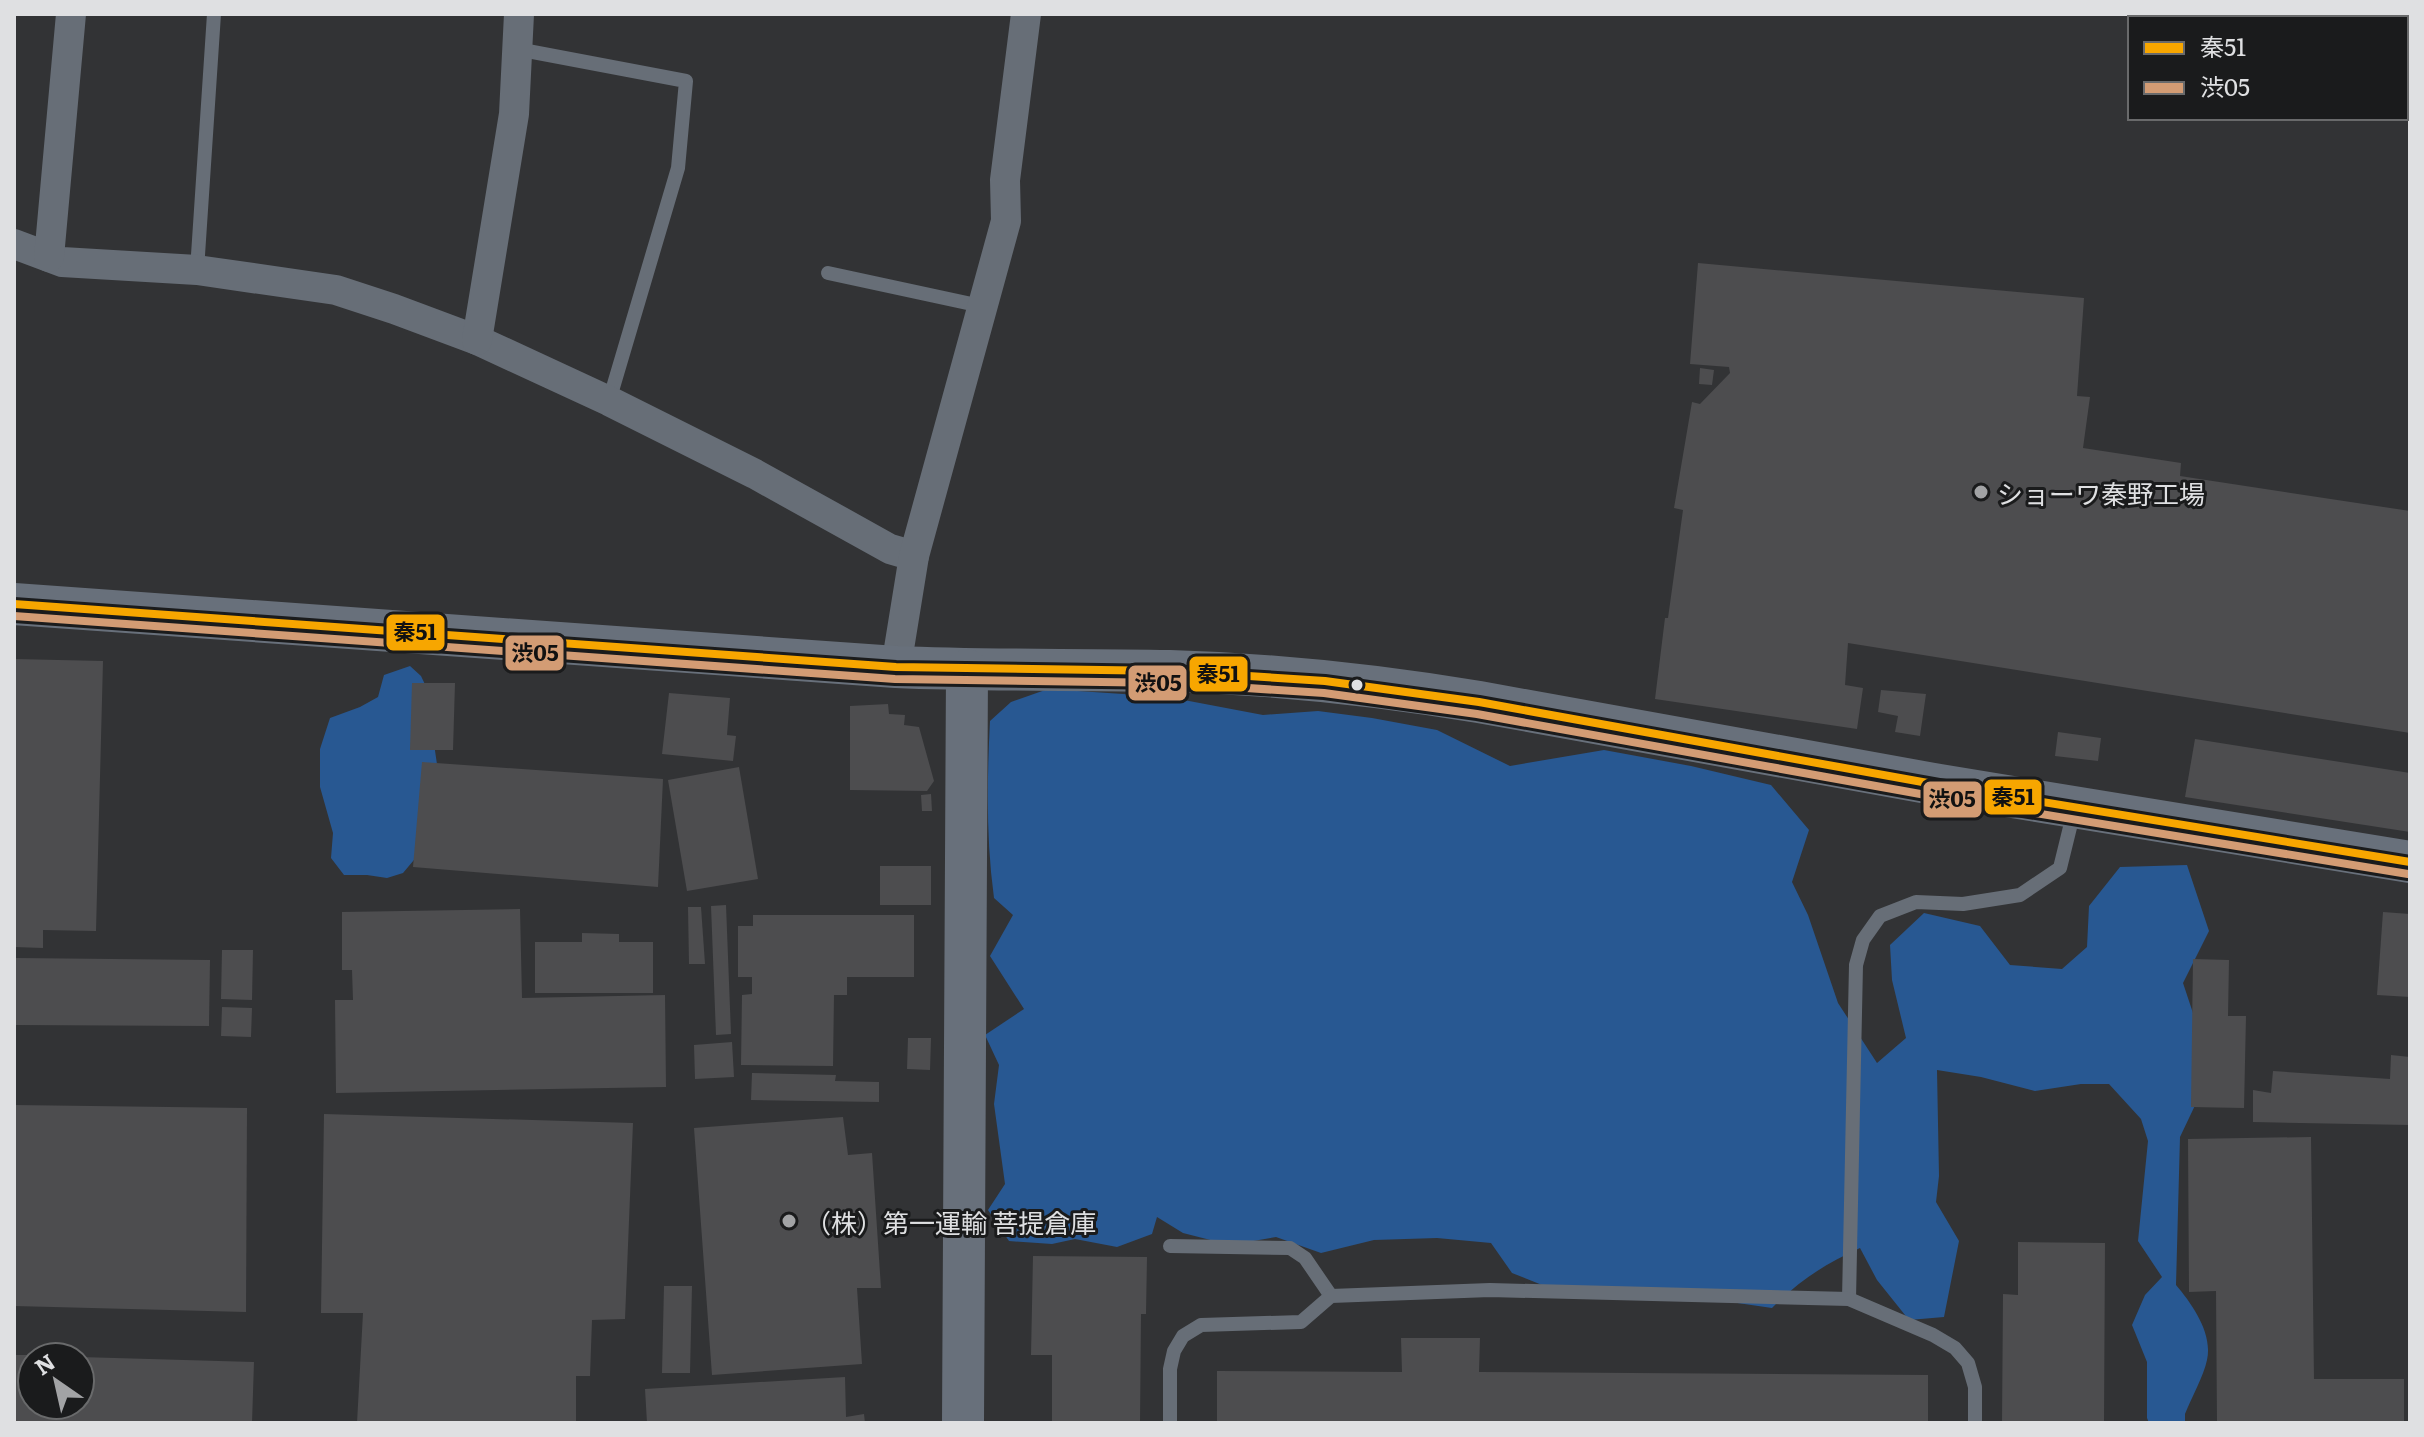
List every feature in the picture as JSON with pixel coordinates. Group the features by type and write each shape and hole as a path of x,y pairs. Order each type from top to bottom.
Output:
{"main road":[{"path":"14,604 896,667 1171,671 1318,680 1407,690 1939,785 2410,862"},
{"path":"963,1423 967,670"}],"street":[{"path":"49,257 71,14"},
{"path":"477,340 514,114 519,14"},
{"path":"896,667 914,556 1006,221 1005,180 1026,14"},
{"path":"14,244 62,262 197,270 336,290 477,340 755,474 890,549 914,556"}],"lane":[{"path":"197,270 214,14"},
{"path":"517,49 686,81 678,168 609,401"},
{"path":"828,273 981,306"},
{"path":"1849,1299 1856,965 1863,940 1880,916 1916,902 1963,904 2020,895 2060,868 2075,807"},
{"path":"1170,1246 1290,1248 1305,1258 1331,1296"},
{"path":"1170,1423 1170,1369 1174,1351 1183,1336 1201,1325 1301,1322 1331,1296 1490,1290 1849,1299 1933,1335 1955,1348 1968,1363 1975,1387 1975,1423"}],"shaded area":[{"path":"410,666 421,676 431,697 438,771 429,842 403,873 387,878 344,875 331,858 333,833 320,787 320,749 330,718 378,697 384,675"},
{"path":"1048,689 1168,697 1263,715 1318,711 1372,718 1437,730 1510,766 1604,750 1771,785 1809,830 1792,882 1808,915 1838,1003 1877,1063 1906,1038 1892,980 1890,945 1924,913 1980,926 2010,965 2062,969 2087,947 2089,906 2120,867 2187,865 2209,931 2183,983 2198,1028 2199,1097 2180,1137 2176,1285 2200,1320 2208,1350 2203,1373 2185,1414 2185,1423 2149,1423 2147,1418 2147,1362 2132,1325 2145,1295 2162,1277 2138,1241 2148,1141 2141,1119 2109,1084 2081,1084 2035,1091 1937,1070 1939,1176 1936,1202 1959,1241 1944,1317 1909,1320 1877,1280 1860,1248 1813,1274 1772,1308 1696,1297 1562,1293 1512,1273 1491,1243 1437,1238 1374,1240 1321,1253 1276,1237 1230,1245 1183,1233 1157,1217 1152,1234 1117,1247 1075,1239 1052,1244 1009,1241 988,1210 1005,1184 994,1104 999,1065 985,1035 1024,1009 990,956 1013,915 994,898 988,810 990,721 1011,702"}],"building":[{"name":"ショーワ秦野工場","path":"1698,263 2084,298 2077,396 2090,397 2083,448 2181,463 2180,476 2410,511 2410,733 1848,643 1845,685 1863,688 1857,729 1655,699 1683,510 1674,508 1692,402 1700,404 1730,373 1729,367 1690,364"},
{"path":"1700,368 1714,370 1712,385 1699,384"},
{"path":"14,659 103,661 96,931 43,930 43,948 14,947"},
{"path":"412,683 455,683 453,750 410,750"},
{"path":"1881,690 1926,694 1920,736 1895,732 1898,716 1878,712"},
{"path":"669,693 730,698 727,735 736,736 733,761 662,754"},
{"path":"888,704 889,714 905,715 904,725 919,727 934,781 927,791 850,790 850,706"},
{"path":"2058,732 2101,738 2098,761 2055,756"},
{"path":"2195,739 2410,773 2410,832 2185,797"},
{"path":"422,762 663,779 658,887 413,867"},
{"path":"739,767 758,879 687,891 668,780"},
{"path":"931,794 932,811 922,811 921,795"},
{"path":"880,866 931,866 931,905 880,905"},
{"path":"726,905 731,1034 716,1035 711,906"},
{"path":"688,907 701,907 705,964 689,964"},
{"path":"520,909 522,998 665,995 666,1087 336,1093 335,1000 353,1000 352,970 342,970 342,912"},
{"path":"2383,912 2410,914 2410,997 2377,995"},
{"path":"753,915 914,915 914,977 847,977 847,995 834,995 833,1066 741,1065 742,995 752,994 752,977 738,977 738,926 753,926"},
{"path":"582,933 619,934 619,942 653,942 653,993 535,993 535,942 582,942"},
{"path":"222,950 253,950 252,1000 221,999"},
{"path":"16,958 210,960 209,1026 16,1025"},
{"path":"2193,959 2229,960 2228,1016 2246,1016 2244,1108 2191,1107"},
{"path":"222,1007 252,1008 251,1037 221,1036"},
{"path":"908,1038 931,1038 930,1070 907,1069"},
{"path":"732,1042 734,1077 695,1079 694,1045"},
{"path":"2391,1055 2410,1057 2410,1125 2253,1122 2253,1090 2271,1093 2273,1071 2390,1079"},
{"path":"752,1073 836,1075 835,1081 879,1082 879,1102 751,1100"},
{"path":"14,1105 247,1108 246,1312 14,1306"},
{"path":"324,1114 633,1123 625,1319 592,1320 590,1376 576,1376 576,1423 357,1423 363,1313 321,1313"},
{"name":"（株）第一運輸 菩提倉庫","path":"843,1117 848,1155 872,1153 881,1288 857,1288 862,1364 712,1375 694,1128"},
{"path":"2311,1137 2314,1379 2404,1379 2404,1423 2217,1423 2216,1291 2189,1292 2188,1139"},
{"path":"2018,1242 2105,1243 2104,1423 2002,1423 2003,1294 2018,1295"},
{"path":"1033,1256 1147,1257 1146,1314 1141,1314 1140,1423 1052,1423 1052,1355 1031,1355"},
{"path":"664,1286 692,1286 690,1373 662,1373"},
{"path":"1401,1338 1480,1338 1479,1372 1928,1375 1928,1423 1217,1423 1217,1371 1402,1372"},
{"path":"14,1355 16,1421 96,1421 96,1357 254,1362 252,1423 14,1423"},
{"path":"845,1377 846,1417 864,1414 865,1423 647,1423 645,1389"}],"transit line":[{"name":"秦51","path":"14,604 896,667 1170,671 1325,681 1479,702 1939,785 2410,862"},
{"name":"渋05","path":"14,616 895,679 1170,683 1324,693 1477,714 1937,797 2408,874"}],"place":[{"name":"ショーワ秦野工場","path":"1981,492"},
{"name":"（株）第一運輸 菩提倉庫","path":"789,1221"}]}
